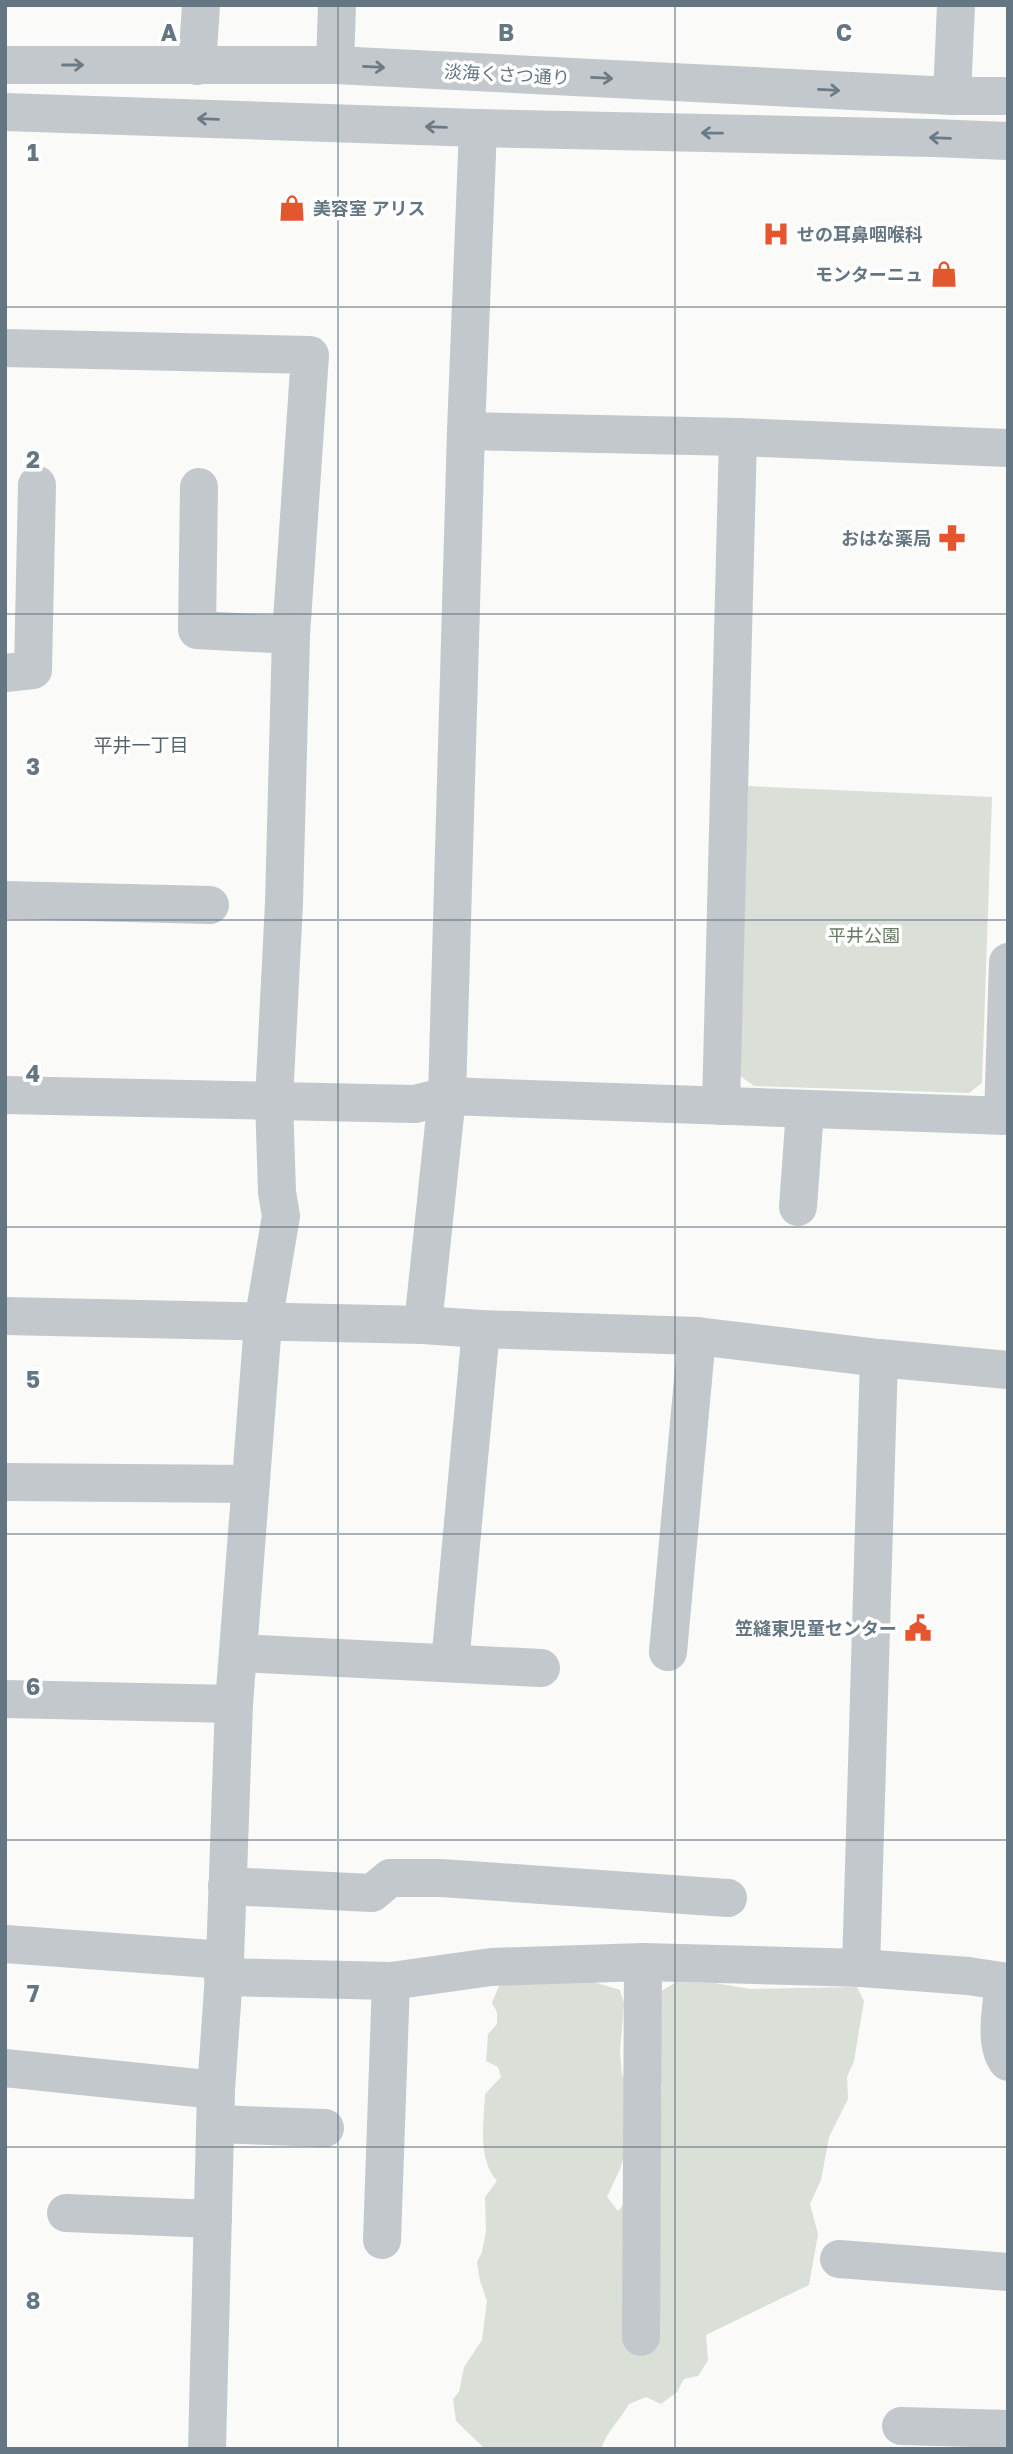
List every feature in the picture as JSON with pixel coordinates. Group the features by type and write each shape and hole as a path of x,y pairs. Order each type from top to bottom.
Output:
{"street":[{"path":"197,66 201,5"},
{"path":"335,65 337,5"},
{"path":"952,96 956,5"},
{"name":"淡海くさつ通り","path":"5,65 335,65 952,96 1008,96"},
{"path":"5,111 478,128 1008,141"},
{"path":"423,1325 447,1096 466,431 478,128"},
{"path":"5,348 310,355 291,635 284,903 274,1100 277,1192 281,1216 263,1323 234,1704 216,2107 207,2449"},
{"path":"466,431 738,437 1008,448"},
{"path":"721,1106 738,437"},
{"path":"5,673 33,670 37,485"},
{"path":"199,487 197,630 291,635"},
{"path":"5,900 210,905"},
{"path":"5,1095 415,1104 447,1096 1005,1116 1008,962"},
{"path":"798,1207 805,1110"},
{"path":"5,1316 423,1325 696,1336 1008,1370"},
{"path":"450,1663 481,1329"},
{"path":"668,1652 696,1336"},
{"path":"861,1968 879,1358"},
{"path":"5,1482 250,1484"},
{"path":"239,1653 541,1668"},
{"path":"5,1699 234,1704"},
{"path":"227,1886 372,1893 390,1878 442,1878 728,1898"},
{"path":"5,1944 224,1968 391,1981 491,1967 643,1962 861,1968 945,1974 1006,1982 999,2041 1003,2057 1008,2062"},
{"path":"640,2337 643,1962"},
{"path":"382,2240 391,1981"},
{"path":"5,2068 325,2128"},
{"path":"66,2213 213,2219"},
{"path":"839,2259 1008,2272"},
{"path":"901,2426 1008,2429"}],"green space":[{"name":"平井公園","path":"748,786 992,797 982,1083 969,1093 754,1086 736,1073"},
{"path":"587,1980 620,1990 624,2004 620,2052 622,2074 630,2092 627,2146 607,2197 618,2211 628,2200 661,2097 662,2085 654,2076 657,1994 676,1982 714,1983 751,1989 857,1987 864,2001 854,2061 847,2077 848,2099 829,2137 821,2180 810,2204 818,2234 809,2285 706,2335 708,2360 698,2376 684,2379 677,2392 661,2404 646,2397 629,2404 601,2449 485,2449 456,2421 453,2399 459,2392 464,2367 482,2340 487,2301 477,2262 486,2231 485,2197 497,2181 487,2162 483,2140 485,2094 501,2077 498,2067 486,2061 488,2034 497,2024 497,2012 492,2003 499,1986 525,1982"}],"place":[{"name":"美容室 アリス","path":"292,208"},
{"name":"せの耳鼻咽喉科","path":"776,234"},
{"name":"モンターニュ","path":"944,274"},
{"name":"おはな薬局","path":"952,538"},
{"name":"笠縫東児童センター","path":"918,1628"}],"district":[{"name":"平井一丁目","path":"141,744"}]}
